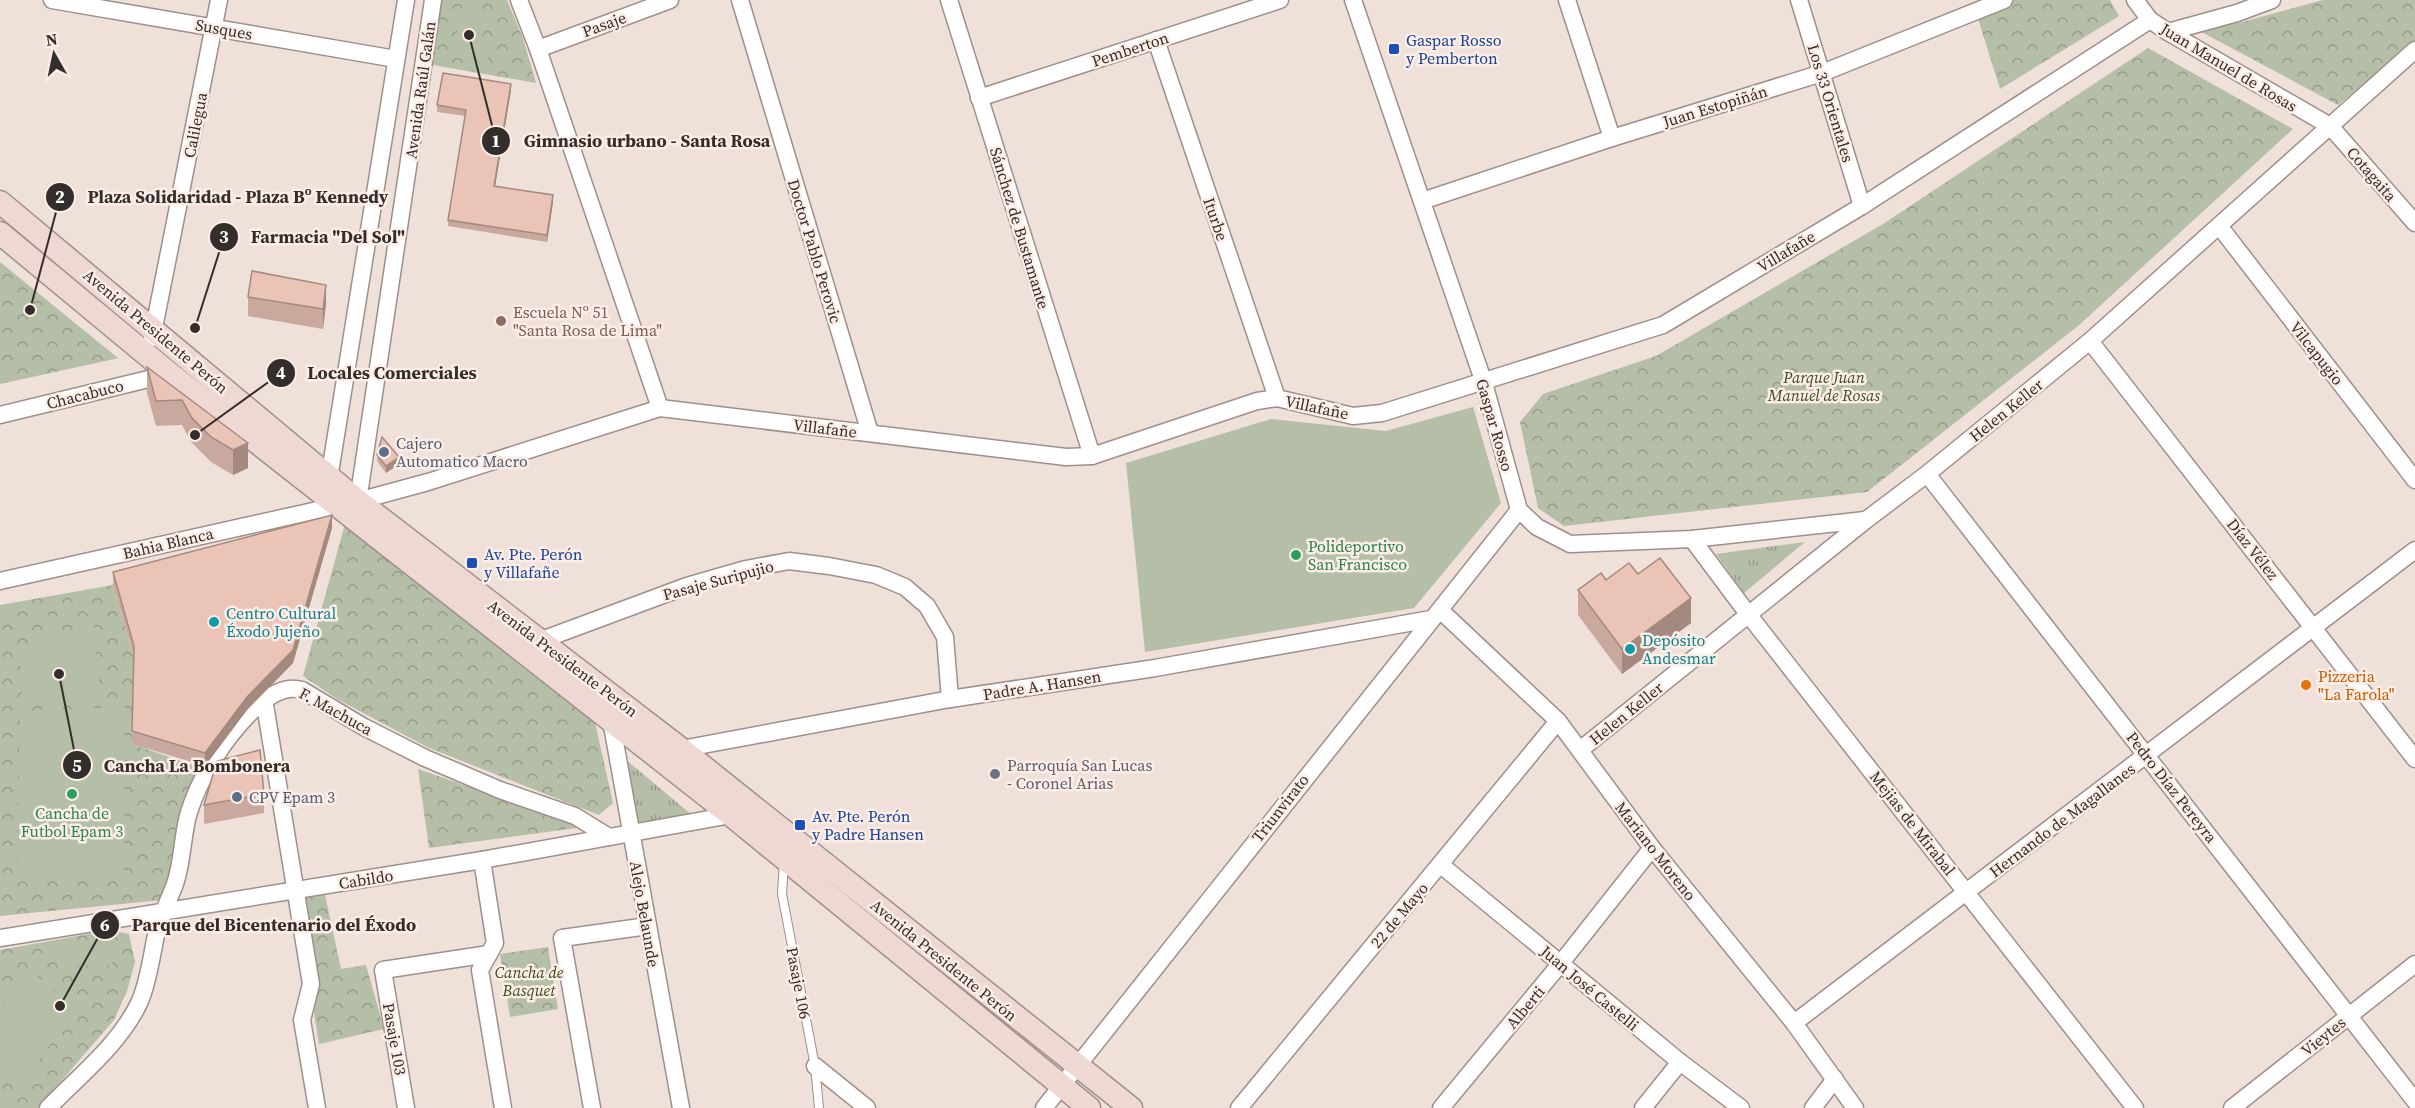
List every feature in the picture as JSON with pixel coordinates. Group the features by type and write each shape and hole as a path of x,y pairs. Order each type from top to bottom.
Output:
{"main road":[{"name":"Avenida Presidente Perón","path":"0,202 154,329 338,495 518,649 654,753 1089,1108"},
{"name":"Avenida Presidente Perón","path":"0,232 170,374 540,641 681,749 1131,1108"}],"street":[{"name":"Susques","path":"52,0 396,59"},
{"name":"Calilegua","path":"149,356 219,0"},
{"name":"Avenida Raúl Galán","path":"338,495 396,59 406,0"},
{"name":"Avenida Raúl Galán","path":"338,495 433,0"},
{"path":"519,0 538,49 660,408"},
{"name":"Pasaje","path":"538,49 670,0"},
{"name":"Doctor Pablo Perovic","path":"740,0 870,433"},
{"name":"Sánchez de Bustamante","path":"949,0 1092,456"},
{"name":"Pemberton","path":"979,98 1280,0"},
{"name":"Gaspar Rosso","path":"1353,0 1484,383 1519,510"},
{"path":"1567,0 1612,138"},
{"name":"Los 33 Orientales","path":"1799,0 1862,206"},
{"name":"Juan Estopiñán","path":"1422,201 1612,138 1822,73 2004,0"},
{"name":"Juan Manuel de Rosas","path":"2135,0 2150,20 2168,32 2330,126"},
{"path":"2168,32 2237,13 2272,0"},
{"name":"Villafañe","path":"338,495 428,482 660,408 1066,457 1092,456 1257,401 1277,398 1353,416 1382,413 1484,383 1663,325 1862,206 2150,20"},
{"name":"Iturbe","path":"1156,40 1277,398"},
{"name":"Helen Keller","path":"1580,750 2090,341 2415,50"},
{"name":"Cotagaita","path":"2330,126 2415,223"},
{"name":"Vilcapugio","path":"2220,227 2415,480"},
{"name":"Díaz Vélez","path":"2090,341 2415,759"},
{"name":"Chacabuco","path":"0,415 170,374"},
{"name":"Pedro Díaz Pereyra","path":"1927,474 2415,1101"},
{"name":"Bahia Blanca","path":"0,581 338,495"},
{"path":"1519,510 1537,527 1570,544 1692,538 1866,520"},
{"name":"Triunvirato","path":"1044,1108 1519,510"},
{"name":"Mejias de Mirabal","path":"1692,538 1748,614 2135,1108"},
{"name":"Hernando de Magallanes","path":"1794,1023 2415,550"},
{"name":"Pasaje Suripujio","path":"518,649 687,586 746,569 789,561 876,575 904,587 927,606 945,637 950,699"},
{"name":"Padre A. Hansen","path":"654,753 950,699 1155,668 1435,614"},
{"name":"Mariano Moreno","path":"1435,614 1558,721 1652,848 1794,1023 1855,1108"},
{"name":"F. Machuca","path":"48,1108 110,1044 134,1013 141,999 162,913 175,882 189,813 199,787 214,760 241,723 264,699 293,687 302,690 364,727 425,759 500,790 575,816 609,837"},
{"path":"264,699 311,984 302,1020 316,1108"},
{"name":"Alejo Belaunde","path":"612,720 681,1108"},
{"name":"22 de Mayo","path":"1239,1108 1558,721"},
{"name":"Cabildo","path":"0,938 482,860 731,815"},
{"name":"Alberti","path":"1441,1108 1561,963 1652,848"},
{"path":"482,860 495,943 480,970 503,1108"},
{"name":"Juan José Castelli","path":"1441,865 1680,1062 1741,1108"},
{"path":"592,1108 562,938 648,926"},
{"name":"Pasaje 103","path":"406,1108 383,970 489,954"},
{"name":"Vieytes","path":"2232,1108 2415,964"},
{"path":"1643,1108 1680,1062"},
{"path":"815,1066 867,1108"},
{"path":"1813,1108 1834,1079"}],"lane":[{"name":"Pasaje 106","path":"784,858 782,894 815,1066 819,1108"}],"green space":[{"path":"434,0 507,0 523,38 536,83 427,64"},
{"path":"2009,0 2110,0 2119,16 2000,89 1976,12"},
{"path":"2323,0 2415,0 2415,42 2338,105 2196,29 2242,22"},
{"path":"458,6 487,24 482,37 490,65 444,55 457,34"},
{"name":"Parque Juan Manuel de Rosas","path":"2148,48 2293,129 2078,326 1867,492 1564,526 1538,508 1520,422 1543,394 1656,356 1883,224"},
{"path":"0,262 118,358 119,358 0,384"},
{"name":"Polideportivo San Francisco","path":"1473,407 1501,503 1414,608 1145,652 1126,463 1271,419 1386,431"},
{"path":"345,524 594,718 613,803 599,815 429,748 337,699 303,676"},
{"path":"1805,542 1744,593 1716,554"},
{"path":"113,585 134,659 132,744 201,768 162,900 0,916 0,605"},
{"path":"94,626 100,700 22,702 20,648"},
{"name":"Cancha de Futbol Epam 3","path":"125,707 124,877 17,880 20,711"},
{"path":"624,758 693,816 637,826"},
{"path":"418,769 584,827 429,848"},
{"path":"324,890 341,969 366,965 384,1029 319,1044 314,1013 318,979 301,894"},
{"path":"110,930 129,934 135,962 127,991 114,1020 38,1108 0,1108 0,950"},
{"path":"105,935 122,948 111,965 65,966 56,949"},
{"name":"Cancha de Basquet","path":"548,947 558,1009 510,1017 500,954"},
{"path":"30,970 77,1009 23,1080 0,1063 0,1010"}],"building":[{"path":"443,73 511,84 494,186 553,195 547,235 448,220 466,110 437,105"},
{"path":"252,271 326,285 323,309 248,297"},
{"path":"147,367 248,443 233,450 211,437 192,418 182,400 156,401"},
{"path":"382,437 399,457 386,466 377,455"},
{"name":"Centro Cultural Éxodo Jujeño","path":"332,515 293,650 247,697 205,753 132,731 134,646 113,572"},
{"path":"1660,558 1691,598 1622,649 1578,590 1601,573 1606,580 1629,563 1638,574"},
{"path":"260,750 264,794 204,805 217,761"}],"place":[{"name":"Gimnasio urbano - Santa Rosa","path":"469,35"},
{"name":"Gaspar Rosso y Pemberton","path":"1394,49"},
{"name":"Plaza Solidaridad - Plaza Bº Kennedy","path":"30,310"},
{"name":"Escuela Nº 51 \"Santa Rosa de Lima\"","path":"501,321"},
{"name":"Farmacia \"Del Sol\"","path":"195,328"},
{"name":"Locales Comerciales","path":"195,435"},
{"name":"Cajero Automatico Macro","path":"384,452"},
{"name":"Polideportivo San Francisco","path":"1296,555"},
{"name":"Av. Pte. Perón y Villafañe","path":"472,563"},
{"name":"Centro Cultural Éxodo Jujeño","path":"214,622"},
{"name":"Depósito Andesmar","path":"1630,649"},
{"name":"Cancha La Bombonera","path":"59,674"},
{"name":"Pizzeria \"La Farola\"","path":"2306,685"},
{"name":"Parroquía San Lucas - Coronel Arias","path":"995,774"},
{"name":"Cancha de Futbol Epam 3","path":"72,794"},
{"name":"CPV Epam 3","path":"237,797"},
{"name":"Av. Pte. Perón y Padre Hansen","path":"800,825"},
{"name":"Parque del Bicentenario del Éxodo","path":"60,1006"}]}
